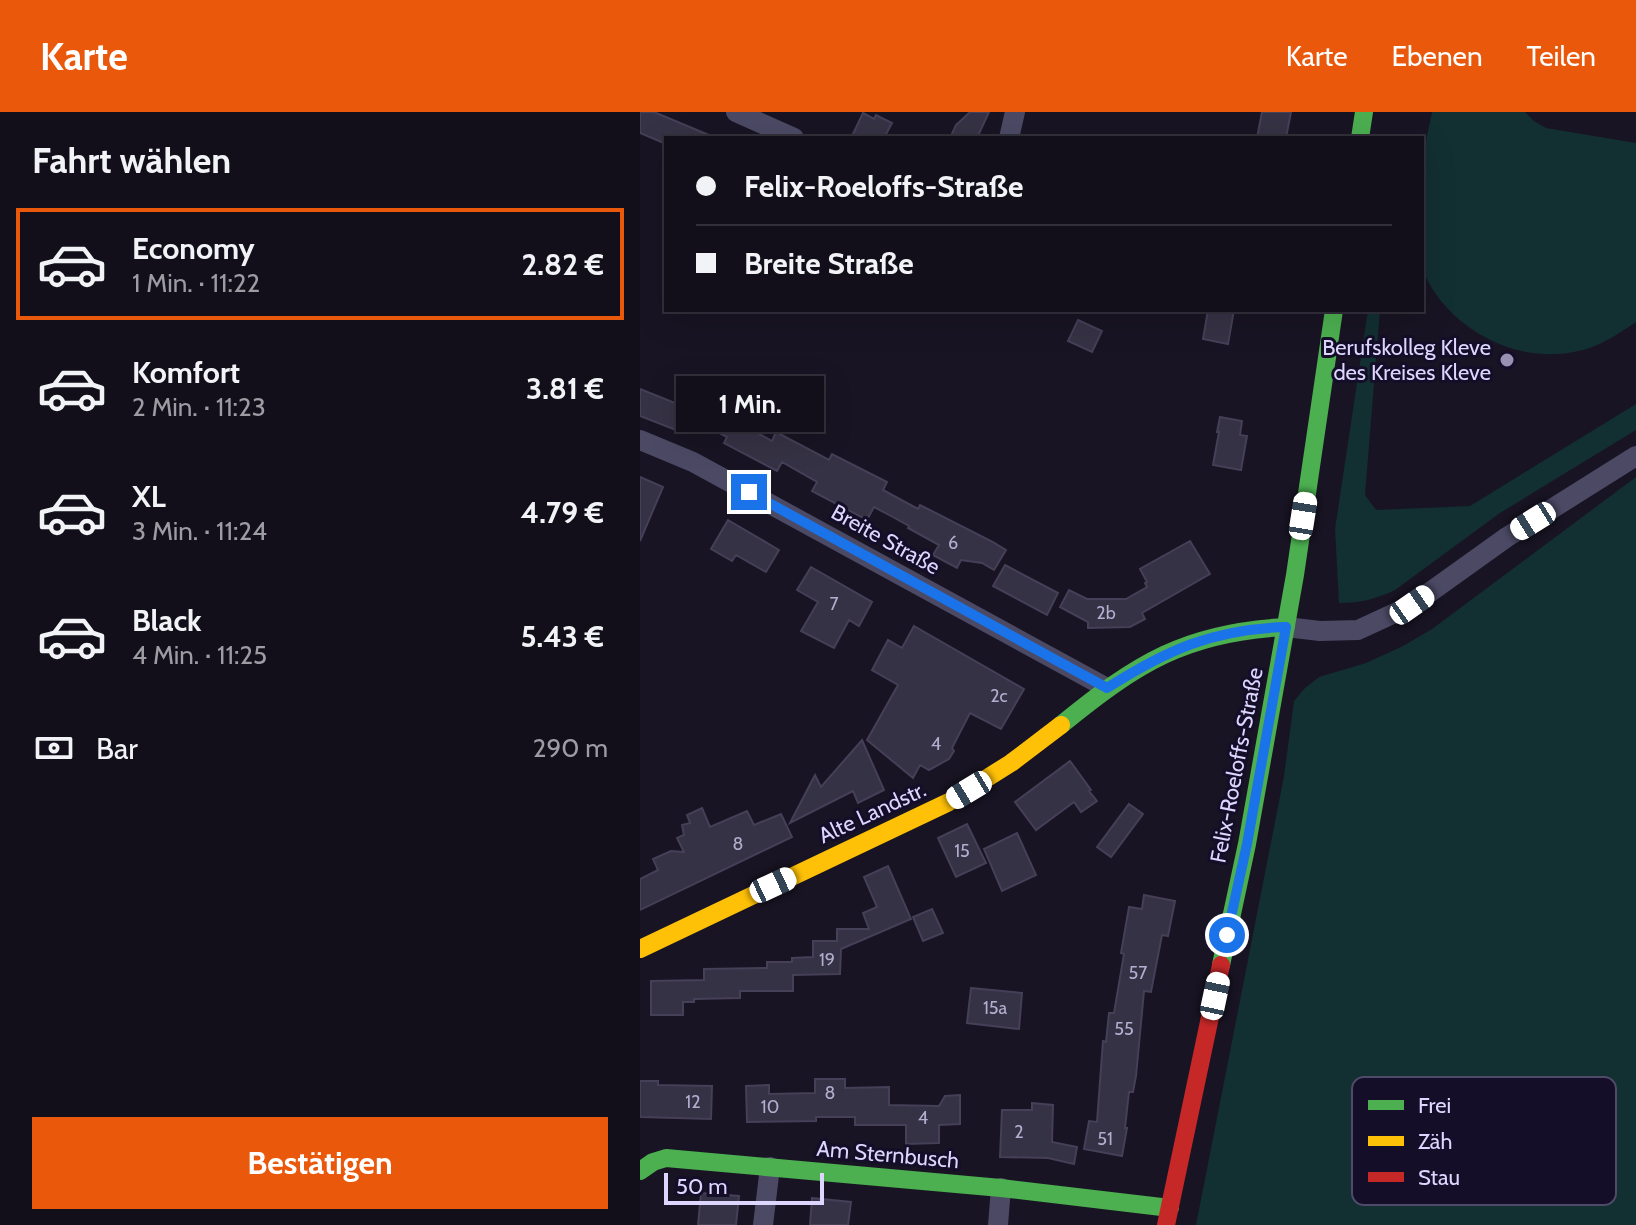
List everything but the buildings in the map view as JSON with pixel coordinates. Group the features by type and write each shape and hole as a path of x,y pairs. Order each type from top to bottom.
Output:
{"street":[{"path":"736,112 790,136"},
{"path":"1009,136 1015,112"},
{"path":"1360,136 1364,112"},
{"name":"Felix-Roeloffs-Straße","path":"1168,1216 1247,844 1286,627 1334,312"},
{"name":"Breite Straße","path":"640,440 693,462 1107,688"},
{"path":"1286,627 1320,631 1358,630 1412,605 1507,537 1636,456"},
{"name":"Alte Landstr.","path":"640,949 949,802 988,778 1107,688 1140,667 1195,641 1286,627"},
{"name":"Am Sternbusch","path":"640,1171 666,1158 1001,1188 1168,1216"},
{"path":"763,1225 770,1167"},
{"path":"998,1225 1001,1188"}],"green space":[{"path":"1432,112 1525,112 1546,128 1636,143 1636,322 1590,348 1563,354 1543,354 1505,346 1470,328 1441,301 1424,273 1425,150"},
{"path":"1368,312 1380,312 1365,495 1376,510 1470,506 1636,404 1636,430 1500,513 1395,590 1381,596 1339,603 1335,529"},
{"path":"1636,477 1636,1225 1196,1225 1284,776 1294,701 1319,677 1366,663 1432,629"}],"traffic: fast":[{"path":"1360,136 1364,112"},
{"path":"1221,965 1247,844 1295,575 1334,312"},
{"path":"1061,725 1114,684 1164,655 1219,636 1286,627"},
{"path":"640,1171 666,1158 1001,1188 1170,1208"}],"traffic: slow":[{"path":"640,949 949,802 1011,763 1061,725"}],"traffic: jam":[{"path":"1166,1225 1221,965"}],"place":[{"name":"Berufskolleg Kleve des Kreises Kleve","path":"1507,360"}],"route":[{"path":"749,492 1107,688 1140,667 1195,641 1286,627 1247,844 1227,935"}]}
